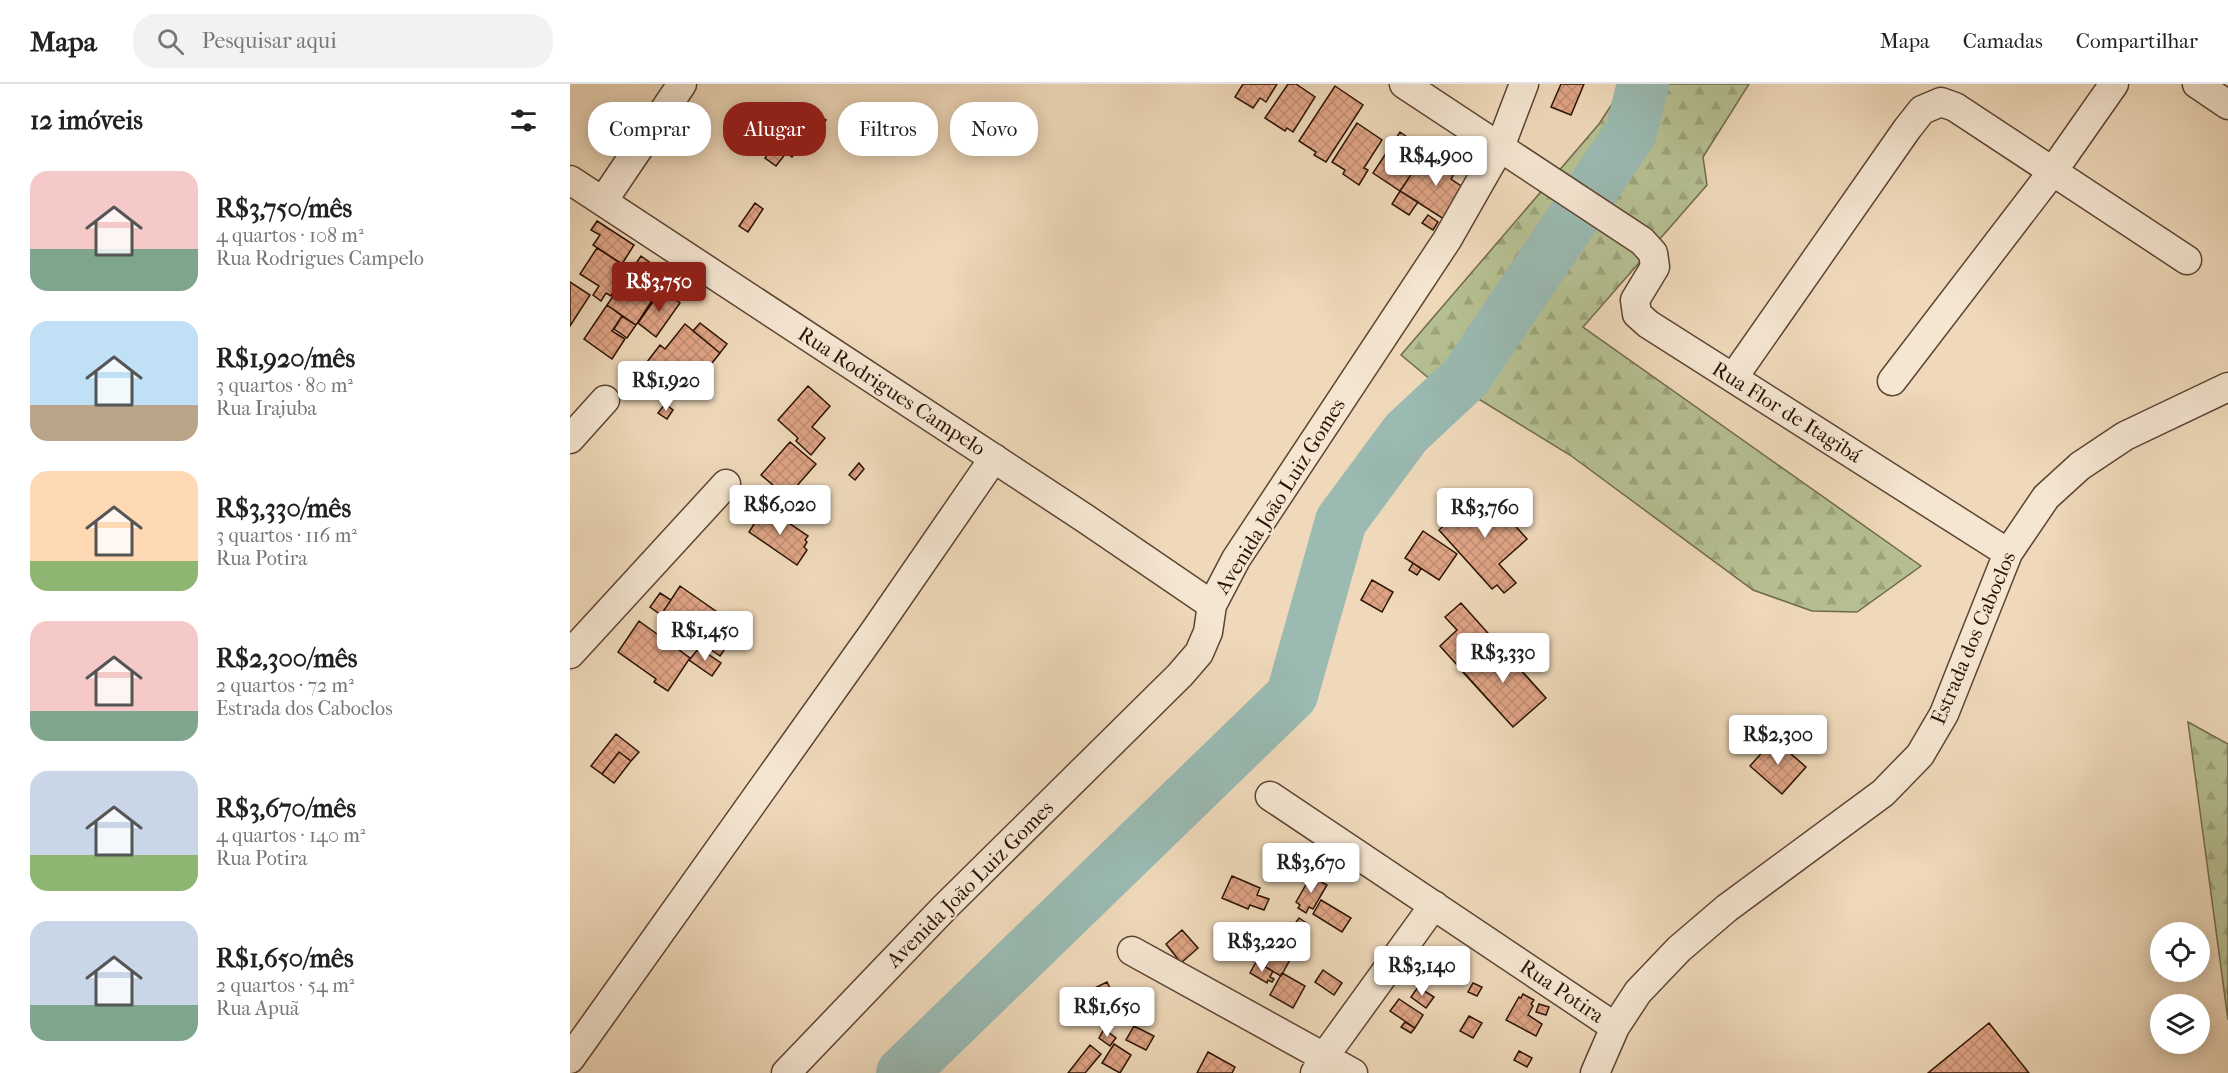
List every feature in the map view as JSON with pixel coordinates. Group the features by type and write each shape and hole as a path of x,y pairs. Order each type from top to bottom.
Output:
{"street":[{"path":"603,201 682,84"},
{"path":"1404,84 1500,147"},
{"name":"Avenida João Luiz Gomes","path":"786,1073 945,907 1180,675 1199,653 1208,632 1212,605 1242,549 1447,240 1500,147 1524,84"},
{"path":"1892,381 2053,171 2114,84"},
{"path":"2197,84 2228,105"},
{"path":"1733,378 1922,110 1941,102 1955,107 2187,260"},
{"name":"Rua Flor de Itagibá","path":"1500,147 1642,241 1653,253 1655,267 1635,300 1637,314 1648,324 2008,553"},
{"name":"Rua Rodrigues Campelo","path":"570,180 994,458 1212,605"},
{"name":"Estrada dos Caboclos","path":"1595,1073 1615,1027 1638,992 1679,948 1726,908 1883,793 1920,755 1944,714 2008,553 2046,497 2080,466 2125,436 2228,387"},
{"path":"570,439 605,400"},
{"path":"570,1059 874,632 994,458"},
{"path":"570,654 726,484"},
{"name":"Rua Potira","path":"1270,796 1615,1027"},
{"path":"1319,1065 1434,906"},
{"path":"1132,951 1319,1065 1353,1073"}],"green space":[{"path":"1625,84 1749,84 1703,157 1707,185 1583,327 1921,566 1857,612 1812,611 1753,590 1570,455 1464,390 1436,384 1401,355 1599,124"},
{"path":"2188,722 2228,744 2228,1020"}],"building":[{"path":"1243,84 1277,84 1266,102 1260,98 1253,108 1235,97"},
{"path":"1288,84 1296,84 1315,97 1293,132 1287,128 1285,131 1265,118"},
{"path":"1561,84 1584,84 1571,115 1551,107"},
{"path":"1335,86 1363,105 1326,162 1314,155 1316,152 1299,141"},
{"path":"1357,123 1382,140 1364,168 1368,170 1359,185 1343,174 1345,170 1332,162"},
{"path":"1400,132 1427,151 1400,191 1373,173"},
{"path":"1427,151 1457,169 1451,179 1470,192 1450,223 1400,191"},
{"path":"766,156 784,156 776,166 765,158"},
{"path":"1400,191 1418,202 1409,215 1392,204"},
{"path":"755,203 763,209 748,232 739,226"},
{"path":"1428,215 1438,222 1433,230 1422,223"},
{"path":"597,221 634,245 622,264 593,245 600,235 591,230"},
{"path":"597,248 628,268 611,296 606,293 601,301 593,295 599,286 580,274"},
{"path":"641,256 656,267 645,284 657,293 636,325 607,305"},
{"path":"570,282 590,295 570,326"},
{"path":"662,289 680,303 656,337 638,323"},
{"path":"607,305 622,316 612,331 625,339 612,359 584,339"},
{"path":"622,316 636,325 627,338 614,329"},
{"path":"700,323 727,344 720,353 693,331"},
{"path":"685,324 720,353 692,388 665,366 660,373 647,362 660,345 665,349"},
{"path":"808,386 830,406 812,427 825,438 811,455 796,441 798,438 778,420"},
{"path":"665,404 673,410 667,419 658,413"},
{"path":"790,442 816,464 787,497 761,475"},
{"path":"859,463 864,469 855,480 849,475"},
{"path":"1483,490 1527,539 1499,564 1516,583 1504,593 1497,585 1492,589 1439,530"},
{"path":"765,507 808,536 804,547 807,550 797,565 749,532"},
{"path":"1423,531 1457,554 1439,580 1405,558"},
{"path":"1413,563 1421,569 1417,575 1409,570"},
{"path":"1372,580 1393,592 1382,612 1361,600"},
{"path":"680,586 740,628 720,656 661,615"},
{"path":"660,593 671,600 661,615 650,607"},
{"path":"1461,603 1546,698 1513,727 1440,646 1457,630 1445,617"},
{"path":"639,621 690,658 668,691 654,682 656,679 618,652"},
{"path":"1494,641 1546,698 1513,727 1461,670"},
{"path":"699,648 721,663 712,676 689,660"},
{"path":"616,734 639,752 631,761 619,752 602,774 591,766"},
{"path":"1774,739 1806,767 1782,794 1750,766"},
{"path":"619,752 631,761 614,783 602,774"},
{"path":"1232,876 1260,888 1257,895 1269,899 1264,910 1250,905 1248,909 1222,898"},
{"path":"1311,876 1327,885 1313,909 1309,907 1306,913 1298,908 1300,905 1296,902"},
{"path":"1321,900 1351,918 1342,932 1313,914"},
{"path":"1299,918 1308,924 1303,931 1294,925"},
{"path":"1182,930 1198,948 1181,963 1166,944"},
{"path":"1275,950 1291,958 1281,976 1265,967"},
{"path":"1256,962 1273,971 1270,977 1274,979 1272,982 1268,980 1267,983 1250,973"},
{"path":"1323,970 1342,983 1334,995 1315,982"},
{"path":"1282,973 1305,986 1293,1008 1270,995"},
{"path":"1107,982 1117,1002 1092,1015 1082,994"},
{"path":"1473,983 1482,987 1477,996 1468,992"},
{"path":"1418,987 1434,997 1426,1008 1411,997"},
{"path":"1523,994 1534,1000 1528,1015 1542,1024 1536,1036 1506,1020"},
{"path":"1399,999 1423,1015 1415,1028 1390,1011"},
{"path":"1539,1004 1549,1007 1546,1015 1536,1012"},
{"path":"1469,1016 1482,1023 1473,1038 1460,1031"},
{"path":"1405,1022 1415,1028 1411,1033 1401,1027"},
{"path":"1989,1023 2029,1073 1928,1073"},
{"path":"1134,1026 1154,1036 1146,1050 1126,1040"},
{"path":"1104,1029 1116,1038 1110,1046 1099,1038"},
{"path":"1114,1044 1131,1055 1120,1073 1102,1063"},
{"path":"1090,1045 1101,1054 1085,1073 1068,1073"},
{"path":"1519,1051 1532,1058 1527,1067 1514,1060"},
{"path":"1208,1052 1235,1067 1232,1073 1197,1073"}],"waterway":[{"path":"902,1073 1292,695 1341,521 1406,433 1466,377 1631,132 1643,84"}]}
